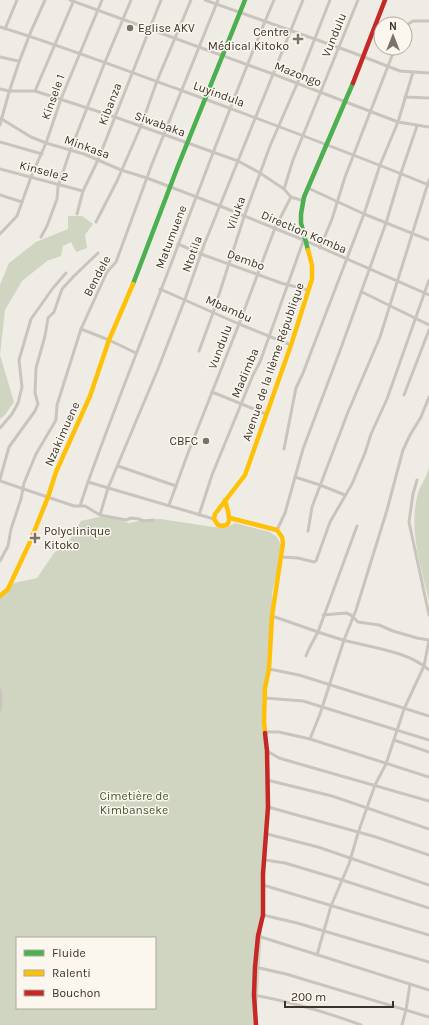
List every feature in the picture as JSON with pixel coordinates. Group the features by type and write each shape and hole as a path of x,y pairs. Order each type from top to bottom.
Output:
{"street":[{"path":"5,29 17,0"},
{"path":"0,125 8,91 18,61 28,35 45,0"},
{"path":"35,92 72,0"},
{"name":"Mazongo","path":"72,0 174,39 247,64 398,122 429,127"},
{"name":"Kinsele 1","path":"0,234 17,216 31,178 42,154 61,99 102,0"},
{"path":"41,237 57,199 59,185 71,150 131,0"},
{"name":"Kibanza","path":"77,214 83,191 98,160 150,30 160,0"},
{"path":"96,222 141,126 157,81 191,0"},
{"path":"205,0 364,56 400,71 429,73"},
{"name":"Bendele","path":"0,561 8,546 11,529 23,489 36,454 56,420 57,405 81,329 108,272 116,262 147,178 218,0"},
{"path":"224,56 245,0"},
{"name":"Matumuene","path":"80,506 109,423 160,289 247,64 274,0"},
{"name":"Ntotila","path":"100,515 108,488 185,299 201,254 255,117 303,0"},
{"name":"Viluka","path":"199,351 213,313 244,216 270,146 298,84 330,0"},
{"name":"Vundulu","path":"284,189 293,160 358,0"},
{"name":"Avenue de la IIème République","path":"217,511 245,475 291,345 313,272 301,223 301,214 304,201 308,188 364,56 385,0"},
{"path":"413,21 429,21"},
{"name":"Luyindula","path":"0,27 80,53 231,108 327,144 428,185"},
{"name":"Nzakimuene","path":"0,596 8,589 13,580 48,497 59,466 90,396 110,340 137,276 178,166 224,56"},
{"path":"320,248 338,201 345,177 392,56"},
{"path":"0,57 18,61"},
{"path":"284,449 296,388 364,214 380,165 398,122 413,72"},
{"name":"Siwabaka","path":"0,89 8,91 35,92 61,99 238,161 284,189 291,197"},
{"path":"405,97 429,98"},
{"name":"Minkasa","path":"1,118 46,143 71,150 171,188"},
{"path":"277,530 285,513 303,449 362,292 386,223 416,126"},
{"path":"0,142 42,154"},
{"name":"Kinsele 2","path":"0,169 83,191"},
{"path":"308,531 312,507 320,485 380,337 429,180"},
{"name":"Direction Komba","path":"171,188 305,240 320,248 398,280 429,295"},
{"path":"308,188 364,214 429,240"},
{"path":"0,195 22,202"},
{"path":"291,197 304,201"},
{"name":"Vundulu","path":"169,505 275,228 291,197"},
{"name":"Madimba","path":"199,515 212,475 253,375 260,362 305,240"},
{"name":"Dembo","path":"178,244 228,264 288,285 308,290"},
{"path":"98,253 62,289 54,312 48,318 45,336 36,368 35,393 38,404 35,411 9,447 0,480 74,506 91,509 100,515 126,520 131,518 138,519 144,522 154,520"},
{"path":"0,428 12,414 18,403 22,387 19,360 31,319 53,288 66,273"},
{"path":"282,557 298,558 315,562 330,522 366,453 371,434 386,399 429,280"},
{"name":"Mbambu","path":"160,289 185,299 213,313 291,345"},
{"path":"362,292 429,324"},
{"path":"81,329 110,340 136,353"},
{"path":"404,395 429,330"},
{"path":"212,392 266,414"},
{"path":"310,739 353,618 387,510 403,450 421,417 429,397"},
{"path":"118,466 176,486"},
{"path":"295,477 345,495"},
{"path":"417,480 413,494 409,522 429,614"},
{"path":"88,482 214,519"},
{"path":"225,500 230,518 229,522 226,525 218,525 214,519 214,514 220,510 227,511"},
{"path":"230,518 277,530 282,537 283,543 272,616 270,669 264,688 268,807 262,915 255,967 254,995 256,1025"},
{"path":"306,656 310,645 318,632 357,526"},
{"path":"316,955 331,906 351,858 375,785 386,764 404,709 424,666 429,640 393,631 379,625 358,622 351,615 346,613 324,615"},
{"path":"272,616 344,640 398,654 424,666 429,670"},
{"path":"270,669 329,683 429,716"},
{"path":"0,690 0,710"},
{"path":"264,698 296,700 429,740"},
{"path":"265,732 279,732 310,739 429,777"},
{"path":"394,740 429,752"},
{"path":"267,751 279,758 429,801"},
{"path":"267,780 332,796 429,828"},
{"path":"268,807 429,855"},
{"path":"267,834 302,842 429,884"},
{"path":"265,860 285,863 429,908"},
{"path":"263,885 429,935"},
{"path":"262,915 298,923 324,932 429,962"},
{"path":"258,936 429,990"},
{"path":"255,967 286,974 429,1017"},
{"path":"402,1025 410,984"},
{"path":"254,995 334,1014 362,1025"}],"green space":[{"path":"68,216 82,216 93,224 85,235 87,248 76,252 71,242 63,246 61,256 47,261 22,281 5,310 0,355 0,285 9,263 36,242 68,229"},
{"path":"0,355 14,402 5,415 0,419"},
{"path":"429,466 429,601 417,549 414,523 417,497"},
{"name":"Cimetière de Kimbanseke","path":"99,517 113,518 129,523 148,519 161,519 225,528 235,523 270,532 277,537 283,549 272,593 273,612 269,669 265,688 267,780 263,915 256,1025 0,1025 0,598 14,583 37,578 54,553 71,538 81,521"}],"traffic: fast":[{"path":"133,284 178,166 245,0"},
{"path":"308,250 301,223 304,197 353,83"}],"traffic: slow":[{"path":"225,500 226,504 227,508 229,518 229,522 224,526 218,525 214,519 215,514 245,475 291,345 312,279 312,265 308,250"},
{"path":"0,596 8,589 30,542 48,497 56,472 90,396 109,340 133,284"},
{"path":"230,518 277,530 282,537 283,543 272,616 269,669 265,688 265,733"}],"traffic: jam":[{"path":"353,83 385,0"},
{"path":"256,1025 254,995 255,967 258,936 263,915 263,874 268,807 267,751 265,733"}],"place":[{"name":"Eglise AKV","path":"130,28"},
{"name":"Centre Médical Kitoko","path":"298,39"},
{"name":"CBFC","path":"206,441"},
{"name":"Polyclinique Kitoko","path":"35,538"}]}
